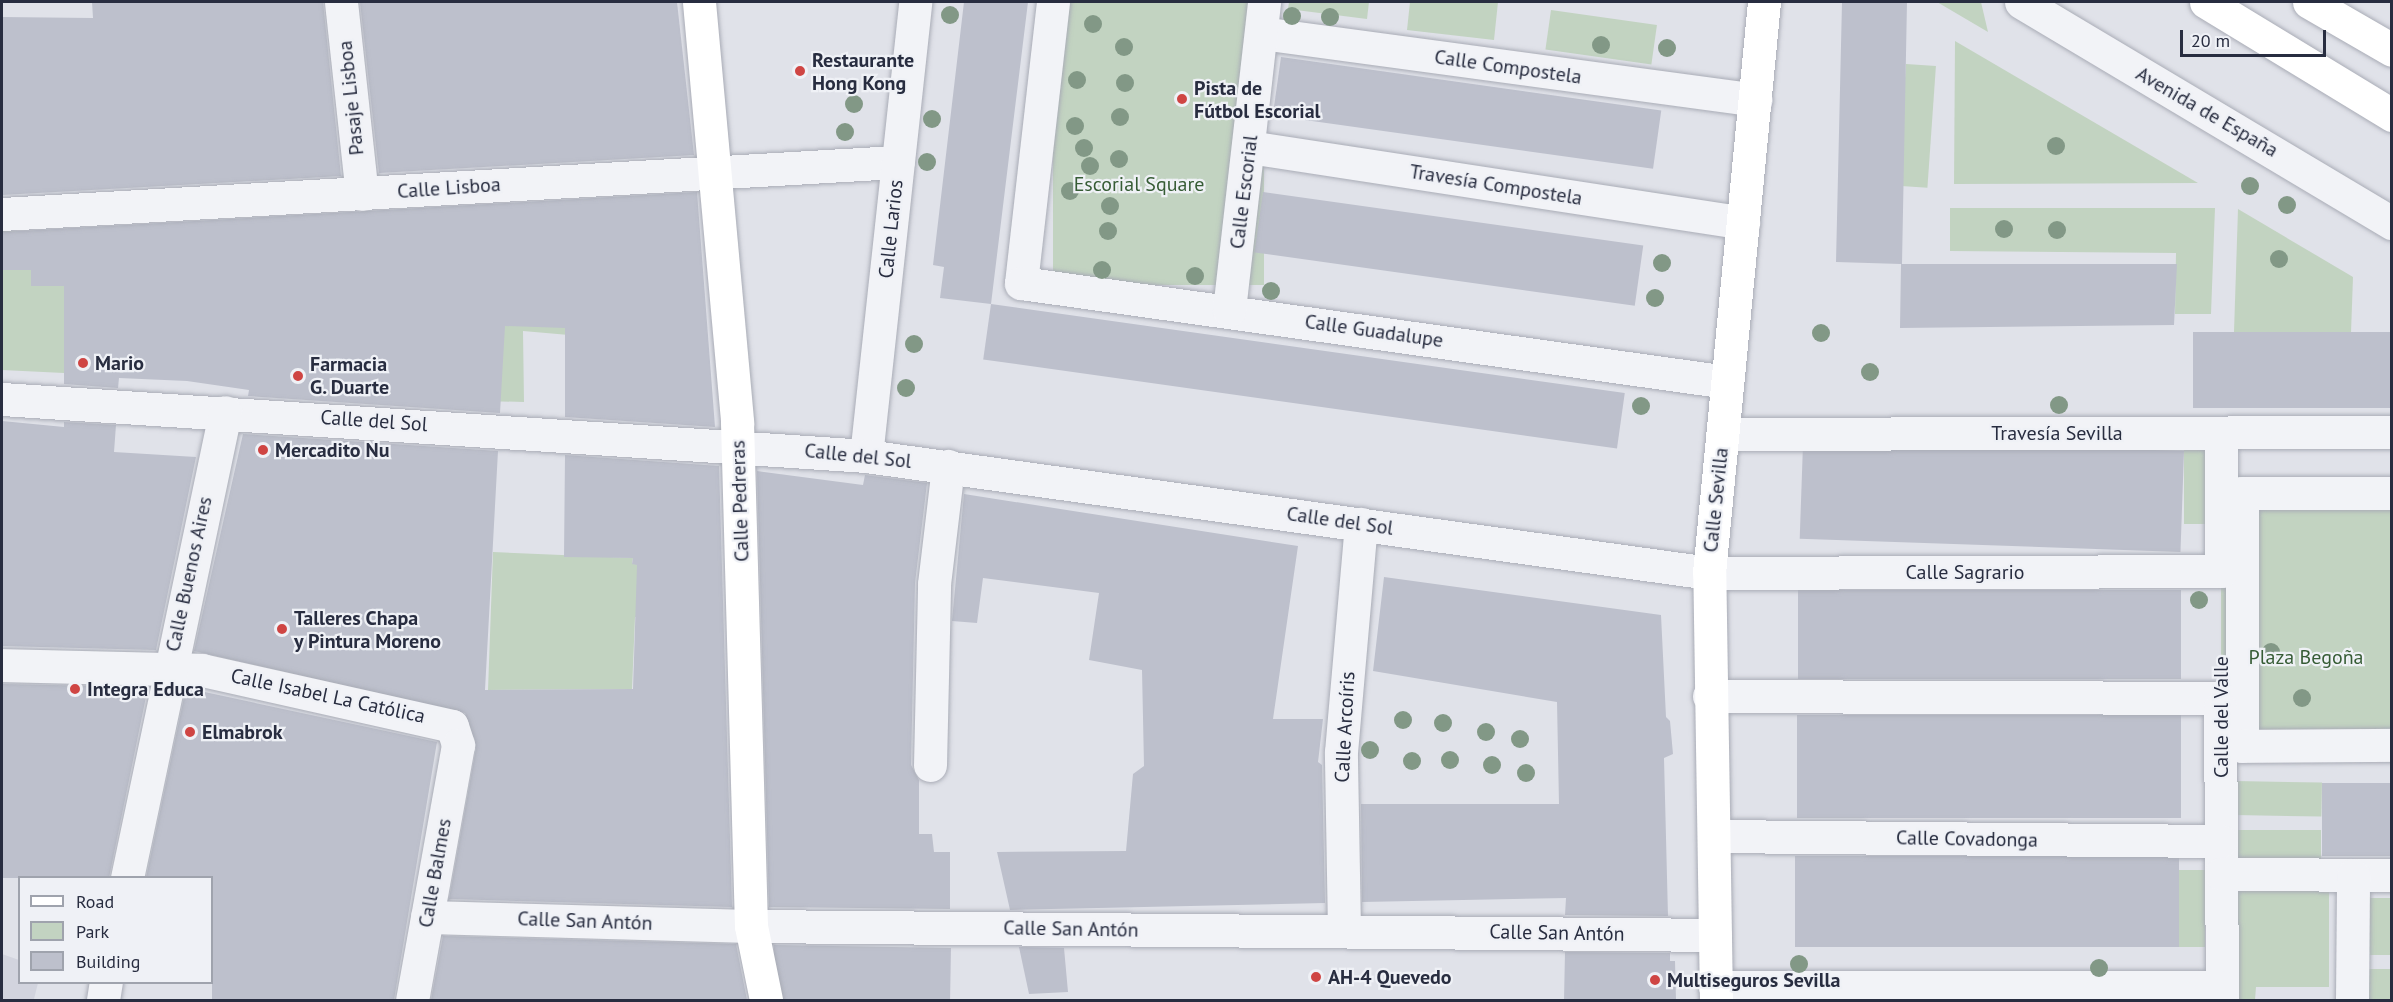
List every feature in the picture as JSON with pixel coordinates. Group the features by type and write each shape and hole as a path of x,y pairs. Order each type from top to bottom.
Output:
{"main road":[{"name":"Calle Pedreras","path":"699,2 716,171 738,444 751,926 766,1000"},
{"name":"Calle Sevilla","path":"1716,994 1709,696 1709,573 1764,2"},
{"path":"2206,2 2391,115"},
{"path":"2309,2 2391,50"}],"street":[{"name":"Pasaje Lisboa","path":"341,2 362,194"},
{"name":"Calle Larios","path":"866,456 915,2"},
{"name":"Calle Guadalupe","path":"1053,2 1021,283 1229,310 1727,382"},
{"name":"Calle Escorial","path":"1229,310 1264,2"},
{"name":"Avenida de España","path":"2021,2 2391,223"},
{"name":"Calle Compostela","path":"1261,33 1755,100"},
{"name":"Travesía Compostela","path":"1249,147 1743,223"},
{"name":"Calle Lisboa","path":"2,214 897,162"},
{"name":"Calle del Sol","path":"2,399 738,444 866,456 1709,573"},
{"name":"Calle Buenos Aires","path":"127,876 169,667 225,412"},
{"name":"Travesía Sevilla","path":"1723,435 2391,432"},
{"name":"Calle del Valle","path":"2221,433 2232,487 2221,571 2220,698 2231,753 2221,842 2222,994"},
{"path":"930,765 934,584 948,466"},
{"path":"2391,493 2232,487 2231,753 2391,745"},
{"name":"Calle Arcoíris","path":"1344,931 1341,752 1361,524"},
{"name":"Calle Sagrario","path":"1709,573 2221,571"},
{"name":"Calle Isabel La Católica","path":"2,665 169,667 228,674 446,722 456,731 458,745"},
{"path":"1709,696 2220,698"},
{"name":"Calle Balmes","path":"412,1000 458,745"},
{"name":"Calle Covadonga","path":"1713,836 2221,842"},
{"path":"2221,873 2391,875"},
{"path":"2352,1000 2353,875"},
{"name":"Calle San Antón","path":"427,917 751,926 1715,935"},
{"path":"103,1000 106,984"},
{"path":"1716,994 2222,994"}],"shaded area":[{"path":"2,954 18,960 18,984 38,984 34,999 38,1000 2,1000"}],"green space":[{"name":"Escorial Square","path":"1053,2 1264,2 1264,285 1053,285"},
{"path":"1289,2 1369,2 1367,19 1288,9"},
{"path":"1410,2 1498,2 1494,40 1407,30"},
{"path":"1937,2 1981,2 1988,32"},
{"path":"1551,10 1657,25 1651,65 1545,50"},
{"path":"1955,41 2198,183 1954,184"},
{"path":"1906,64 1936,66 1927,188 1897,186"},
{"path":"1950,208 2215,208 2211,314 2175,314 2176,253 1950,251"},
{"path":"2238,209 2353,277 2351,333 2234,332"},
{"path":"3,231 33,232 31,286 64,286 64,373 2,370"},
{"path":"569,318 569,335 523,331 524,402 483,401 490,320"},
{"path":"2184,447 2208,447 2208,524 2184,524"},
{"name":"Plaza Begoña","path":"2221,481 2391,481 2391,760 2221,760"},
{"path":"493,552 633,558 632,564 673,565 722,614 635,617 632,689 488,690"},
{"path":"2235,781 2322,783 2321,817 2234,815"},
{"path":"2237,830 2321,830 2321,863 2237,863"},
{"path":"2179,870 2205,870 2205,947 2179,947"},
{"path":"2234,887 2329,887 2329,987 2256,987 2255,1000 2234,1000"},
{"path":"2364,898 2391,898 2391,955 2364,955"},
{"path":"2364,969 2391,969 2391,1000 2364,1000"}],"building":[{"path":"92,2 323,2 341,176 2,195 2,17 93,18"},
{"path":"360,2 677,2 694,155 379,173"},
{"path":"964,2 1028,2 991,304 940,298 944,267 933,265"},
{"path":"1842,2 1907,2 1902,264 2177,264 2174,325 1900,328 1901,264 1836,262"},
{"path":"1281,57 1661,110 1653,169 1273,115"},
{"path":"697,192 715,427 565,417 565,328 505,326 500,413 248,396 249,390 187,381 119,378 118,388 64,384 64,286 31,286 31,270 2,270 2,232"},
{"path":"1263,192 1643,245 1635,306 1255,252"},
{"path":"991,304 1625,393 1617,449 983,359"},
{"path":"2193,332 2391,332 2391,408 2193,408"},
{"path":"2,421 64,427 64,422 116,425 114,452 196,457 156,650 2,646"},
{"path":"243,434 498,451 485,690 633,689 637,565 632,564 633,558 564,557 565,455 719,466 732,907 449,899 476,748 465,713 194,651"},
{"path":"1803,438 2184,451 2180,552 1800,539"},
{"path":"757,471 863,485 865,475 927,483 915,583 911,765 919,780 919,834 932,834 934,852 950,852 950,909 769,907"},
{"path":"964,494 1298,546 1273,719 1323,719 1318,762 1322,765 1325,903 1010,910 997,852 1126,851 1133,774 1144,766 1142,670 1089,660 1099,593 983,578 977,623 952,621"},
{"path":"1384,577 1661,615 1666,717 1670,721 1673,754 1664,758 1668,916 1565,915 1566,898 1362,902 1361,804 1559,804 1557,702 1373,671"},
{"path":"1798,590 2181,590 2181,679 1798,679"},
{"path":"2,684 148,687 109,876 2,878"},
{"path":"186,688 437,742 394,1000 212,1000 213,876 146,876"},
{"path":"1797,715 2181,715 2181,818 1797,818"},
{"path":"2322,783 2391,783 2391,856 2322,856"},
{"path":"1795,856 2179,856 2179,947 1795,947"},
{"path":"443,936 736,944 747,1000 431,1000"},
{"path":"774,945 951,948 950,1000 773,1000"},
{"path":"1019,947 1064,948 1068,992 1029,994"},
{"path":"1565,952 1670,953 1670,961 1675,961 1676,1000 1564,1000"}],"place":[{"name":"Restaurante Hong Kong","path":"800,71"},
{"name":"Pista de Fútbol Escorial","path":"1182,99"},
{"name":"Mario","path":"83,363"},
{"name":"Farmacia G. Duarte","path":"298,376"},
{"name":"Mercadito Nu","path":"263,450"},
{"name":"Talleres Chapa y Pintura Moreno","path":"282,629"},
{"name":"Integra Educa","path":"75,689"},
{"name":"Elmabrok","path":"190,732"},
{"name":"AH-4 Quevedo","path":"1316,977"},
{"name":"Multiseguros Sevilla","path":"1655,980"}]}
